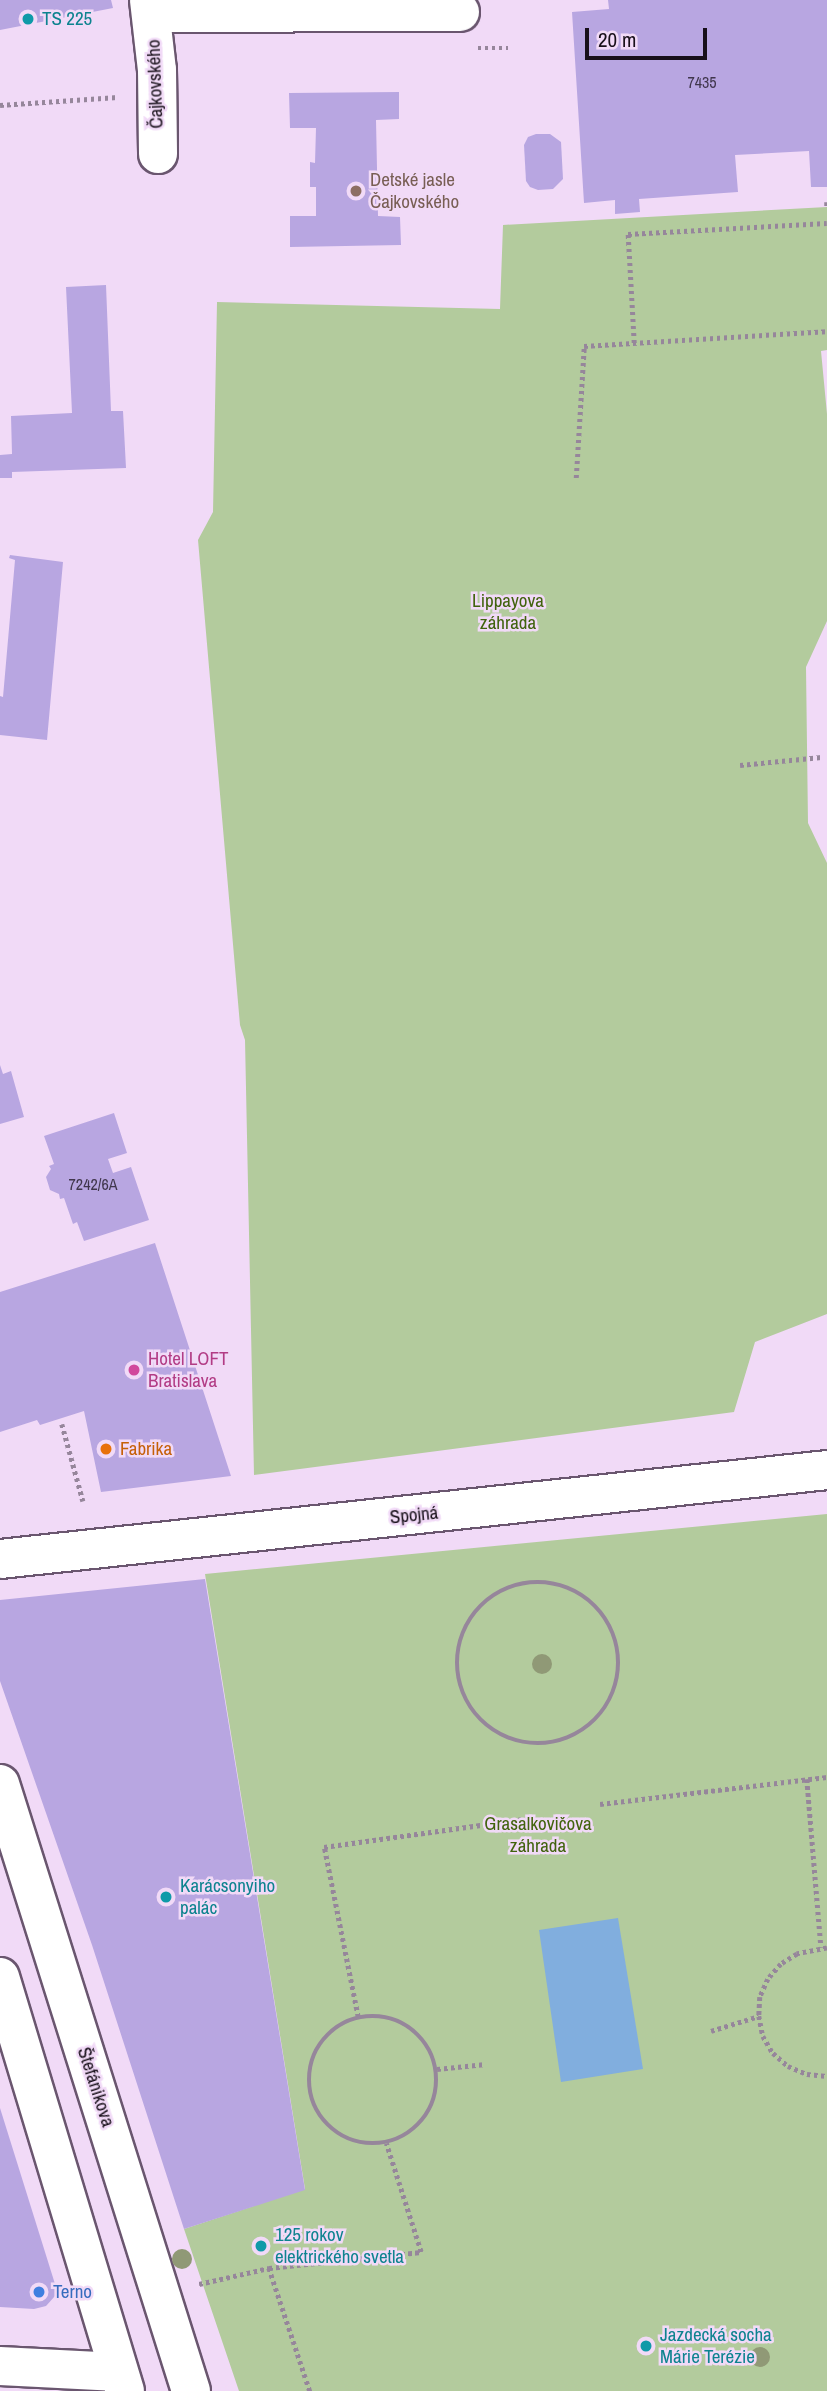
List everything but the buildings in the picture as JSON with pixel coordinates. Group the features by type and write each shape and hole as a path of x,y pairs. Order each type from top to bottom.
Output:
{"street":[{"name":"Čajkovského","path":"158,154 151,7 460,12"},
{"name":"Spojná","path":"0,1559 827,1470"},
{"name":"Štefánikova","path":"0,1784 191,2391"},
{"path":"0,1977 122,2381 0,2366"}],"path":[{"path":"0,105 157,95"},
{"path":"635,343 628,234 827,223"},
{"path":"576,478 584,346 827,331"},
{"path":"740,765 822,757"},
{"path":"62,1424 83,1501"},
{"path":"541,1582 565,1586 587,1598 605,1616 616,1639 620,1663 616,1688 605,1710 587,1728 562,1741 534,1744 511,1739 485,1725 469,1706 459,1683 457,1658 462,1633 475,1612 494,1595 516,1585 541,1582"},
{"path":"600,1804 827,1777"},
{"path":"807,1779 824,1948 797,1954 780,1964 768,1979 760,1997 759,2017 764,2036 774,2053 788,2066 827,2078"},
{"path":"358,2017 324,1847 524,1819"},
{"path":"379,2016 399,2021 417,2032 429,2048 437,2068 437,2088 426,2116 405,2136 386,2143 364,2144 342,2137 325,2124 312,2105 308,2083 310,2061 321,2041 337,2025 358,2017 379,2016"},
{"path":"711,2031 759,2017"},
{"path":"437,2068 486,2064"},
{"path":"203,2283 269,2268 421,2252 386,2143"},
{"path":"269,2268 310,2391"}],"green space":[{"name":"Lippayova záhrada","path":"827,207 827,350 821,351 827,414 827,621 806,667 808,823 827,863 827,1314 755,1342 734,1412 254,1475 245,1040 240,1025 198,540 213,512 217,302 500,309 503,225"},
{"name":"Grasalkovičova záhrada","path":"827,1514 827,2391 239,2391 184,2229 305,2189 205,1574"}],"water":[{"path":"618,1918 643,2069 561,2082 539,1930"}],"place":[{"name":"TS 225","path":"28,19"},
{"name":"Detské jasle Čajkovského","path":"356,191"},
{"name":"Hotel LOFT Bratislava","path":"134,1370"},
{"name":"Fabrika","path":"106,1449"},
{"name":"Karácsonyiho palác","path":"166,1897"},
{"name":"125 rokov elektrického svetla","path":"261,2246"},
{"name":"Terno","path":"39,2292"},
{"name":"Jazdecká socha Márie Terézie","path":"646,2346"}]}
